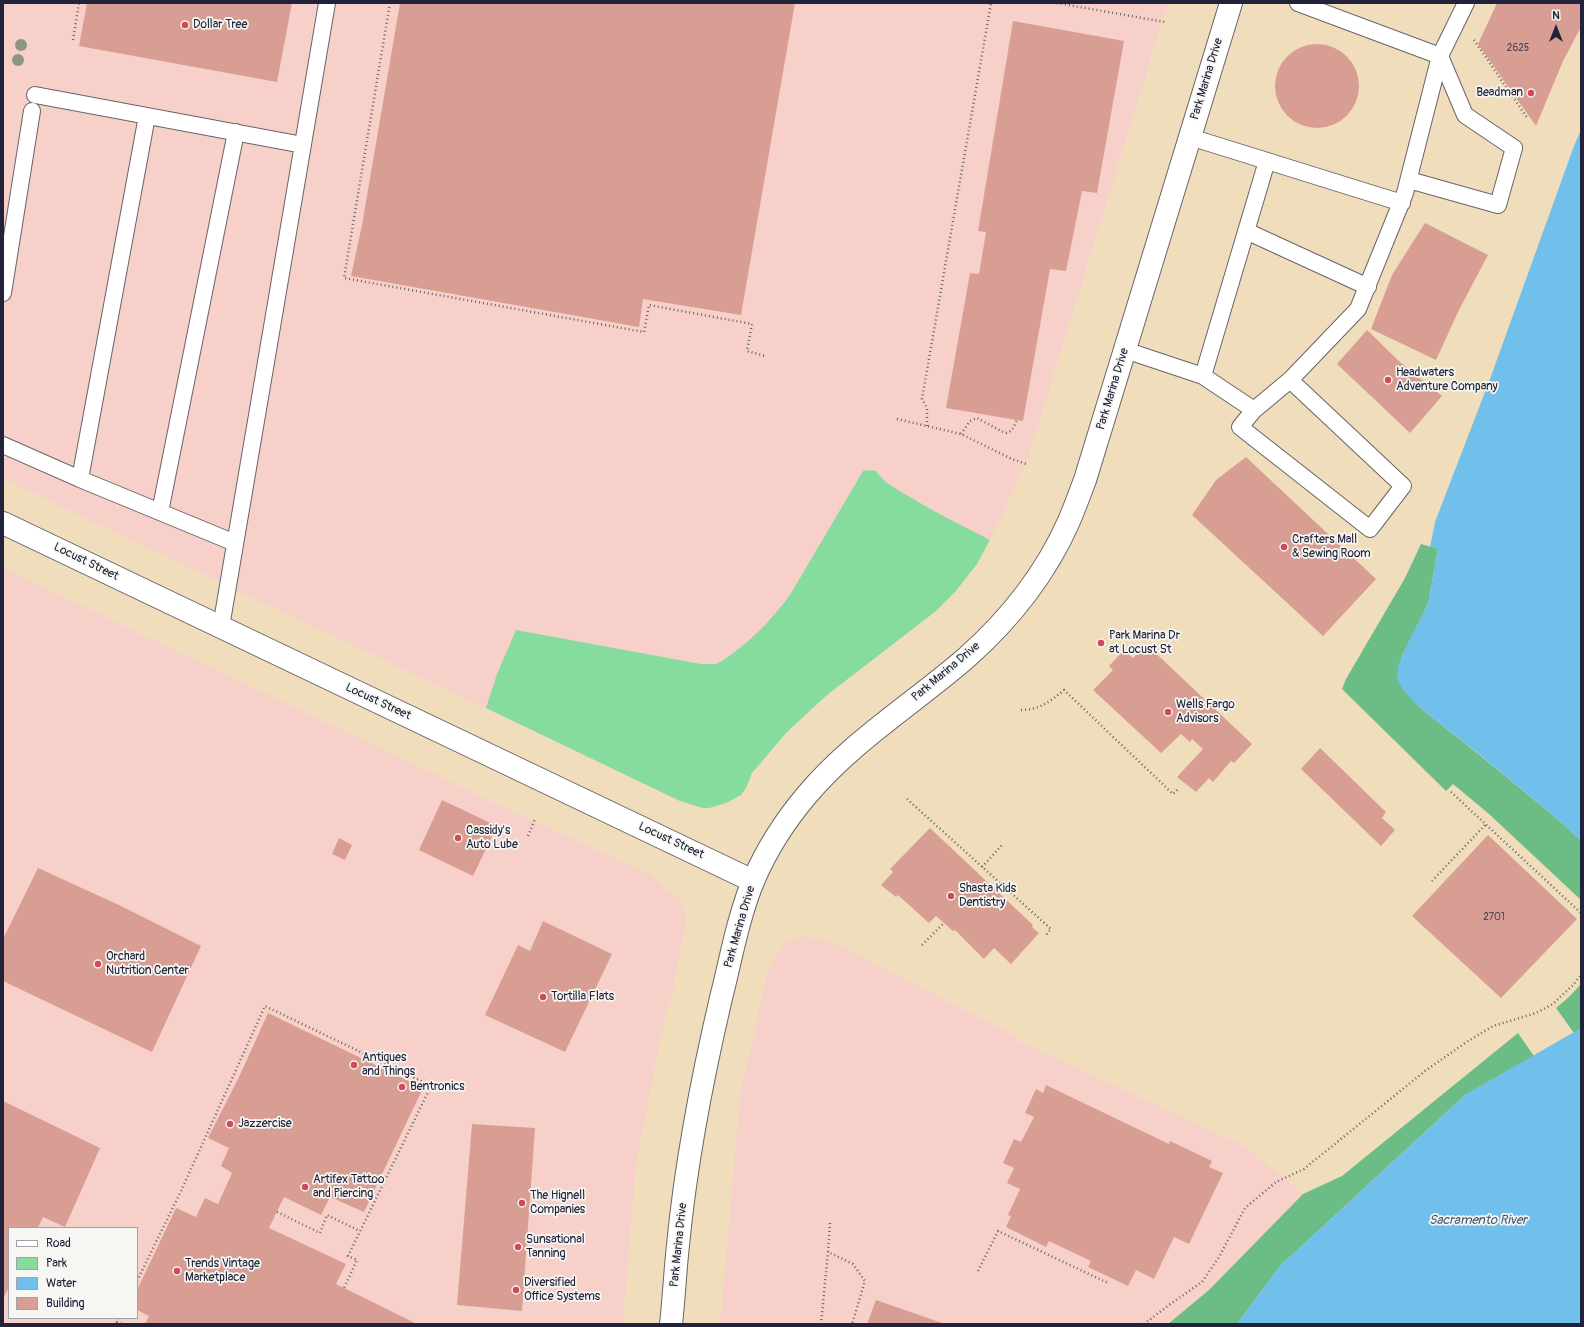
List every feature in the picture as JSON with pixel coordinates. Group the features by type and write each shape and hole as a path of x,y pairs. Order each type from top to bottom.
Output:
{"main road":[{"name":"Park Marina Drive","path":"671,1324 679,1236 690,1155 710,1045 739,925 753,881 766,854 782,828 817,783 850,750 968,656 1022,599 1054,551 1068,522 1085,480 1230,3"},
{"name":"Locust Street","path":"3,523 753,881"}],"lane":[{"path":"221,627 327,3"},
{"path":"1298,3 1440,56 1465,115 1514,148 1498,205 1409,180"},
{"path":"1290,380 1403,486 1370,528 1240,427 1254,410 1290,380 1358,309 1402,203 1440,56 1466,3"},
{"path":"35,95 303,145"},
{"path":"3,293 10,208 32,111"},
{"path":"80,479 147,116"},
{"path":"160,512 236,132"},
{"path":"1190,137 1402,203"},
{"path":"1203,376 1267,161"},
{"path":"1246,231 1368,286"},
{"path":"1125,350 1203,376 1254,410"},
{"path":"3,445 80,479 235,543"}],"path":[{"path":"73,40 80,3"},
{"path":"390,3 344,278 644,332 649,305 745,322 752,324 747,351 765,356"},
{"path":"927,426 927,408 922,399 992,3"},
{"path":"1057,3 1165,22"},
{"path":"1473,39 1528,119"},
{"path":"961,434 970,421 977,418 1005,433 1008,433 1011,430 1017,420"},
{"path":"897,419 961,434 1012,459 1026,464"},
{"path":"1022,710 1039,707 1050,702 1064,690 1174,794 1179,788"},
{"path":"1451,792 1581,913"},
{"path":"907,799 1051,929 1045,936"},
{"path":"528,836 536,819"},
{"path":"1432,881 1486,824"},
{"path":"982,867 1002,846"},
{"path":"922,945 944,923"},
{"path":"1144,1324 1169,1304 1202,1282 1219,1258 1245,1208 1276,1182 1304,1169 1425,1071 1465,1043 1493,1026 1536,1012 1553,1004 1581,975"},
{"path":"138,1279 181,1191 265,1006 430,1086 348,1256 357,1260 344,1288"},
{"path":"277,1212 320,1232 327,1215 360,1231"},
{"path":"821,1324 830,1223"},
{"path":"978,1271 998,1230 1108,1283"},
{"path":"828,1252 853,1264 865,1280 852,1324"}],"shaded area":[{"path":"3,3 1168,3 1030,452 999,523 977,564 955,592 936,611 827,695 787,732 752,773 746,788 741,795 726,803 703,808 680,801 3,479"},
{"path":"3,568 487,799 651,875 681,901 686,915 686,921 673,989 661,1036 636,1165 623,1324 3,1324"},
{"path":"806,936 840,946 1018,1037 1019,1041 1244,1146 1303,1194 1209,1290 1168,1324 720,1324 740,1096 767,973 784,944"}],"green space":[{"path":"863,471 876,471 892,486 920,503 990,540 977,564 955,592 936,611 827,695 787,732 752,773 746,788 741,795 726,803 709,808 703,808 680,801 486,708 497,674 516,630 701,664 716,664 722,661 750,639 783,605"},
{"path":"1421,544 1438,549 1428,604 1402,656 1397,676 1418,706 1561,822 1581,841 1581,900 1489,814 1453,784 1446,791 1342,689 1346,679 1405,578"},
{"path":"1581,984 1581,1028 1574,1033 1556,1008"},
{"path":"1518,1033 1534,1056 1465,1095 1280,1266 1237,1324 1168,1324 1209,1290 1303,1194 1342,1176"}],"water":[{"path":"1581,130 1581,841 1561,822 1485,759 1418,706 1404,691 1397,676 1398,666 1428,604 1438,549 1430,547 1435,522 1490,379"},
{"name":"Sacramento River","path":"1581,1028 1581,1324 1237,1324 1280,1266 1465,1095"}],"building":[{"name":"Dollar Tree","path":"87,3 292,3 277,82 79,46"},
{"path":"400,3 795,3 741,315 643,299 639,327 351,276 362,225"},
{"name":"Beadman","path":"1497,3 1581,3 1581,27 1563,61 1536,126 1478,44"},
{"path":"1013,21 1124,41 1097,193 1082,191 1066,271 1050,269 1023,421 946,408 970,273 979,274 986,232 978,231"},
{"path":"1317,44 1333,47 1347,56 1356,70 1359,86 1356,102 1347,116 1333,125 1317,128 1301,125 1287,116 1278,102 1275,86 1278,70 1287,56 1301,47"},
{"path":"1425,223 1488,255 1459,310 1436,360 1371,329 1392,275"},
{"name":"Headwaters Adventure Company","path":"1367,330 1401,363 1442,396 1410,433 1337,364"},
{"name":"Crafters Mall & Sewing Room","path":"1246,457 1376,579 1323,636 1192,515 1216,480"},
{"name":"Wells Fargo Advisors","path":"1147,645 1252,744 1234,763 1231,761 1213,782 1209,778 1196,792 1177,777 1203,749 1192,739 1190,742 1181,734 1161,753 1093,690 1113,670 1109,666 1124,650 1133,658"},
{"path":"1320,748 1386,812 1382,818 1395,830 1381,846 1301,769"},
{"name":"Cassidy's Auto Lube","path":"442,800 497,826 473,876 419,850"},
{"name":"Shasta Kids Dentistry","path":"930,828 1033,925 1032,927 1039,933 1011,964 994,948 984,959 955,930 953,931 936,916 929,923 898,895 896,897 881,885 893,872 890,869"},
{"path":"1488,835 1577,919 1501,998 1412,916"},
{"path":"339,838 352,845 345,860 332,854"},
{"name":"Orchard Nutrition Center","path":"38,868 119,905 201,946 152,1052 3,981 3,939"},
{"name":"Tortilla Flats","path":"543,921 612,954 565,1052 485,1015 518,945 530,951"},
{"path":"268,1013 423,1088 364,1212 330,1197 321,1215 284,1197 269,1228 346,1264 336,1284 415,1324 145,1324 149,1316 138,1310 138,1288 176,1208 196,1217 205,1198 218,1204 232,1173 221,1166 229,1148 208,1138 240,1075"},
{"path":"1046,1085 1169,1144 1170,1141 1212,1161 1209,1167 1223,1173 1189,1244 1174,1237 1154,1279 1136,1270 1128,1286 1088,1267 1091,1261 1049,1241 1046,1247 1006,1227 1011,1216 1008,1215 1020,1189 1007,1183 1014,1168 1003,1163 1014,1139 1021,1142 1034,1117 1025,1113 1036,1089 1043,1093"},
{"path":"3,1101 100,1148 65,1227 43,1217 38,1227 8,1227 8,1289 3,1299"},
{"path":"472,1124 535,1128 522,1311 457,1305"},
{"path":"876,1300 945,1324 867,1324"}],"place":[{"name":"Dollar Tree","path":"185,25"},
{"name":"Beadman","path":"1531,93"},
{"name":"Headwaters Adventure Company","path":"1388,380"},
{"name":"Crafters Mall & Sewing Room","path":"1284,547"},
{"name":"Park Marina Dr at Locust St","path":"1101,643"},
{"name":"Wells Fargo Advisors","path":"1168,712"},
{"name":"Cassidy's Auto Lube","path":"458,838"},
{"name":"Shasta Kids Dentistry","path":"951,896"},
{"name":"Orchard Nutrition Center","path":"98,964"},
{"name":"Tortilla Flats","path":"543,997"},
{"name":"Antiques and Things","path":"354,1065"},
{"name":"Bentronics","path":"402,1087"},
{"name":"Jazzercise","path":"230,1124"},
{"name":"Artifex Tattoo and Piercing","path":"305,1187"},
{"name":"The Hignell Companies","path":"522,1203"},
{"name":"Sunsational Tanning","path":"518,1247"},
{"name":"Trends Vintage Marketplace","path":"177,1271"},
{"name":"Diversified Office Systems","path":"516,1290"}]}
